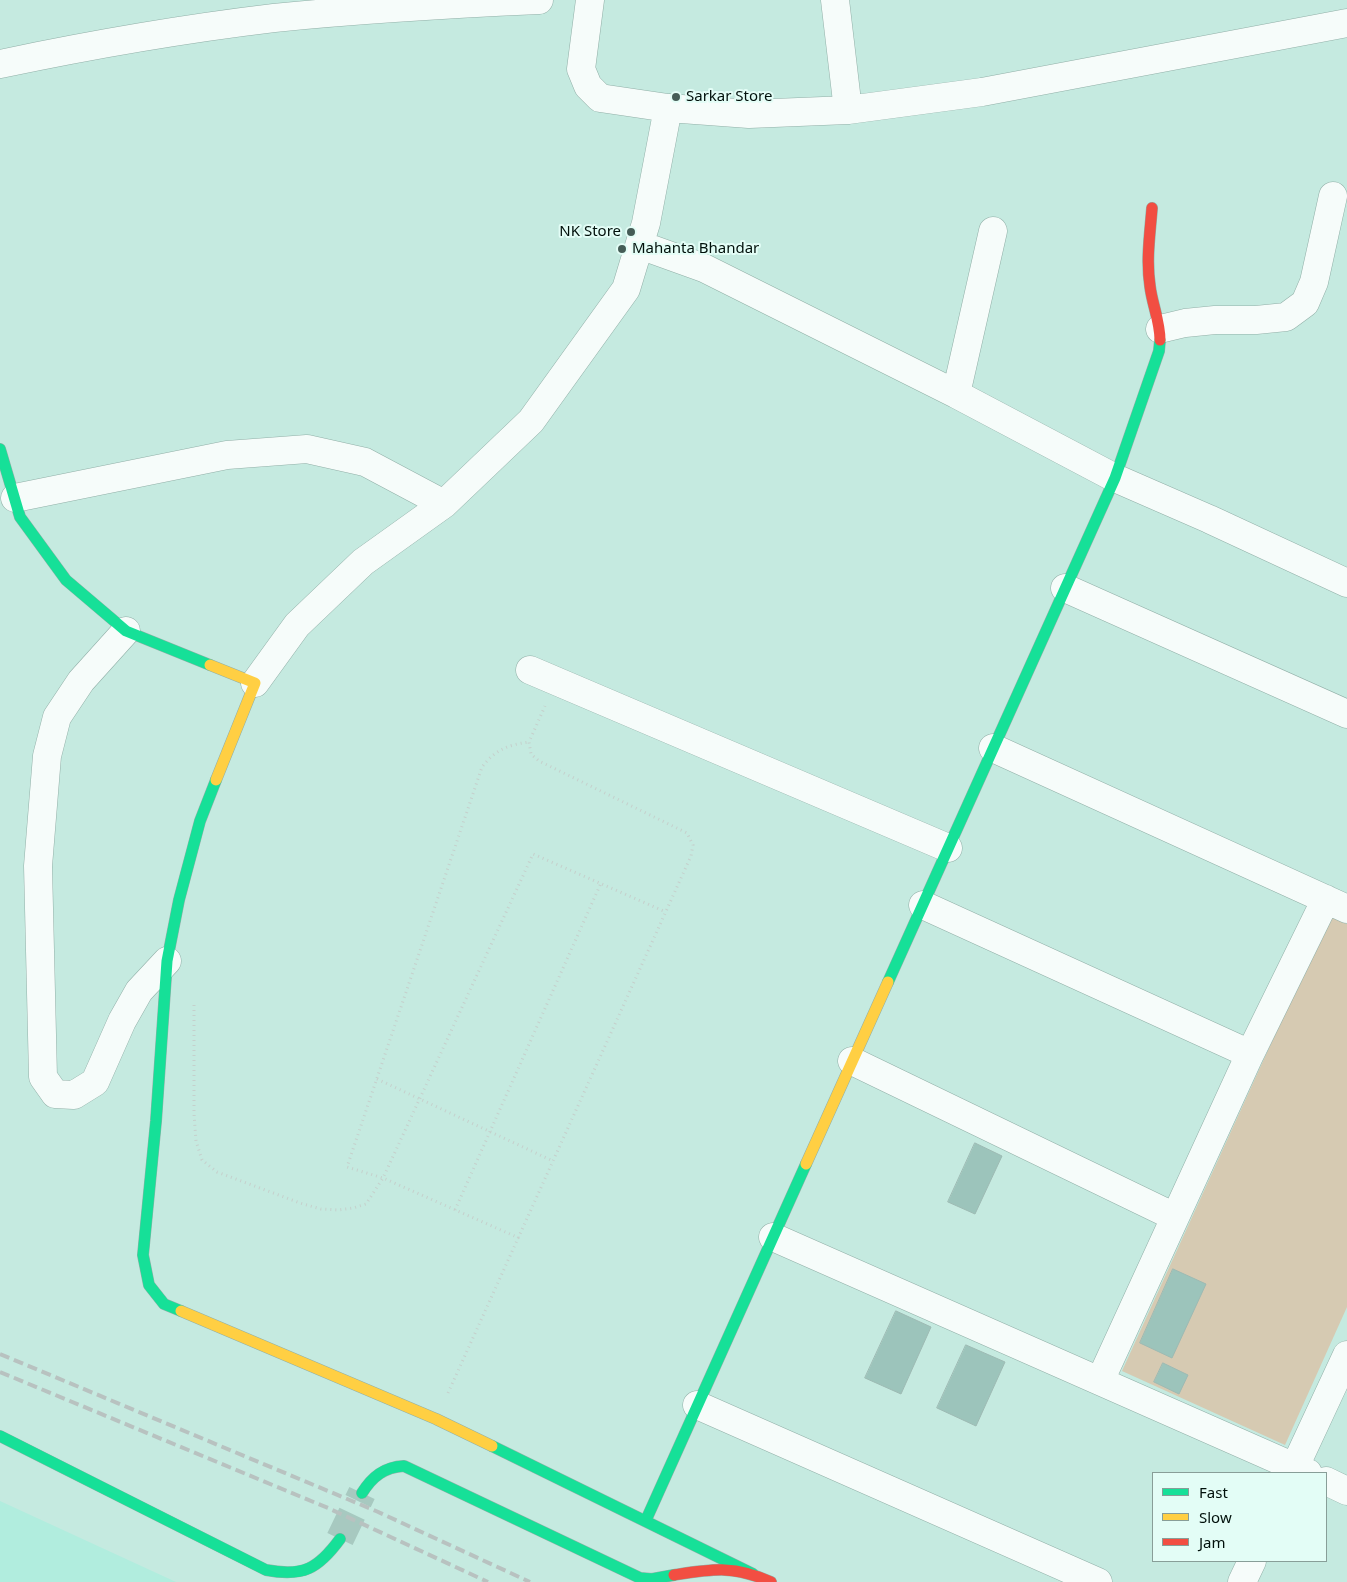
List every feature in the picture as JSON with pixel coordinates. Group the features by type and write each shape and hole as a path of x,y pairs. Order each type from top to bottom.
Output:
{"street":[{"path":"0,64 272,9 539,0"},
{"path":"590,0 581,69 588,86 600,98 668,108 750,114 848,110 982,92 1347,23"},
{"path":"835,0 848,110"},
{"path":"668,108 646,223 626,289 531,421 444,504 363,562 297,626 255,684 200,821 179,900 167,961 156,1121 143,1255 149,1285 164,1304 436,1419 771,1582"},
{"path":"1160,329 1185,323 1215,320 1256,320 1286,317 1305,303 1314,282 1333,196"},
{"path":"646,1520 1115,478 1159,351 1160,329 1150,287 1148,261 1152,208"},
{"path":"956,394 993,231"},
{"path":"640,245 704,268 956,394 1115,478 1347,583"},
{"path":"0,449 20,517 66,580 126,631 255,684"},
{"path":"15,498 227,455 306,449 365,462 444,504"},
{"path":"1065,588 1347,714"},
{"path":"126,631 81,681 57,717 47,756 38,866 39,966 43,1077 55,1094 74,1095 95,1082 122,1021 139,991 167,961"},
{"path":"530,670 948,848"},
{"path":"993,748 1336,904 1250,1054 1100,1381"},
{"path":"923,905 1250,1054"},
{"path":"852,1061 1175,1217"},
{"path":"773,1237 1100,1381 1298,1471 1347,1355"},
{"path":"697,1405 1098,1582"},
{"path":"0,1436 266,1570 290,1574 312,1568 325,1559 340,1539"},
{"path":"362,1493 369,1482 381,1472 394,1466 404,1466 640,1578 652,1579 715,1569 736,1570 752,1574"},
{"path":"1327,1482 1347,1492"},
{"path":"1242,1582 1252,1562"}],"path":[{"path":"436,1419 666,912 691,856 693,845 687,833 539,762 531,754 528,742 556,681"},
{"path":"518,1238 383,1178 347,1166 482,768 491,756 511,745 528,742"},
{"path":"192,998 194,1006 194,1114 196,1140 202,1160 217,1172 300,1203 321,1209 338,1210 353,1208 366,1204 383,1178 533,854 666,912"},
{"path":"455,1210 601,883"},
{"path":"377,1079 553,1161"}],"shaded area":[{"path":"1329,916 1347,924 1347,1307 1285,1445 1122,1371"},
{"path":"0,1501 176,1582 0,1582"}],"building":[{"path":"975,1143 1002,1156 975,1214 948,1202"},
{"path":"1173,1269 1206,1284 1172,1358 1140,1343"},
{"path":"896,1311 931,1327 901,1394 865,1378"},
{"path":"966,1345 1005,1362 976,1426 937,1408"},
{"path":"1163,1363 1188,1375 1179,1394 1154,1382"}],"tunnel":[{"path":"340,1539 362,1493"}],"railway":[{"path":"0,1354 376,1511 530,1582"},
{"path":"0,1372 328,1508 488,1582"}],"traffic: fast":[{"path":"888,982 1115,478 1159,351 1160,340"},
{"path":"0,449 20,517 66,580 126,631 210,665"},
{"path":"181,1311 164,1304 149,1285 143,1255 156,1121 167,961 179,900 200,821 216,780"},
{"path":"646,1520 806,1164"},
{"path":"0,1436 266,1570 290,1572 309,1568 317,1564 340,1539"},
{"path":"492,1446 753,1574"},
{"path":"362,1493 379,1474 390,1468 404,1466 640,1578 652,1579 674,1575"}],"traffic: slow":[{"path":"210,665 255,683 216,780"},
{"path":"806,1164 888,982"},
{"path":"181,1311 436,1419 492,1446"}],"traffic: jam":[{"path":"1152,208 1148,266 1160,340"},
{"path":"674,1575 723,1570 746,1573 771,1582"}],"place":[{"name":"Sarkar Store","path":"676,97"},
{"name":"NK Store","path":"631,232"},
{"name":"Mahanta Bhandar","path":"622,249"}]}
